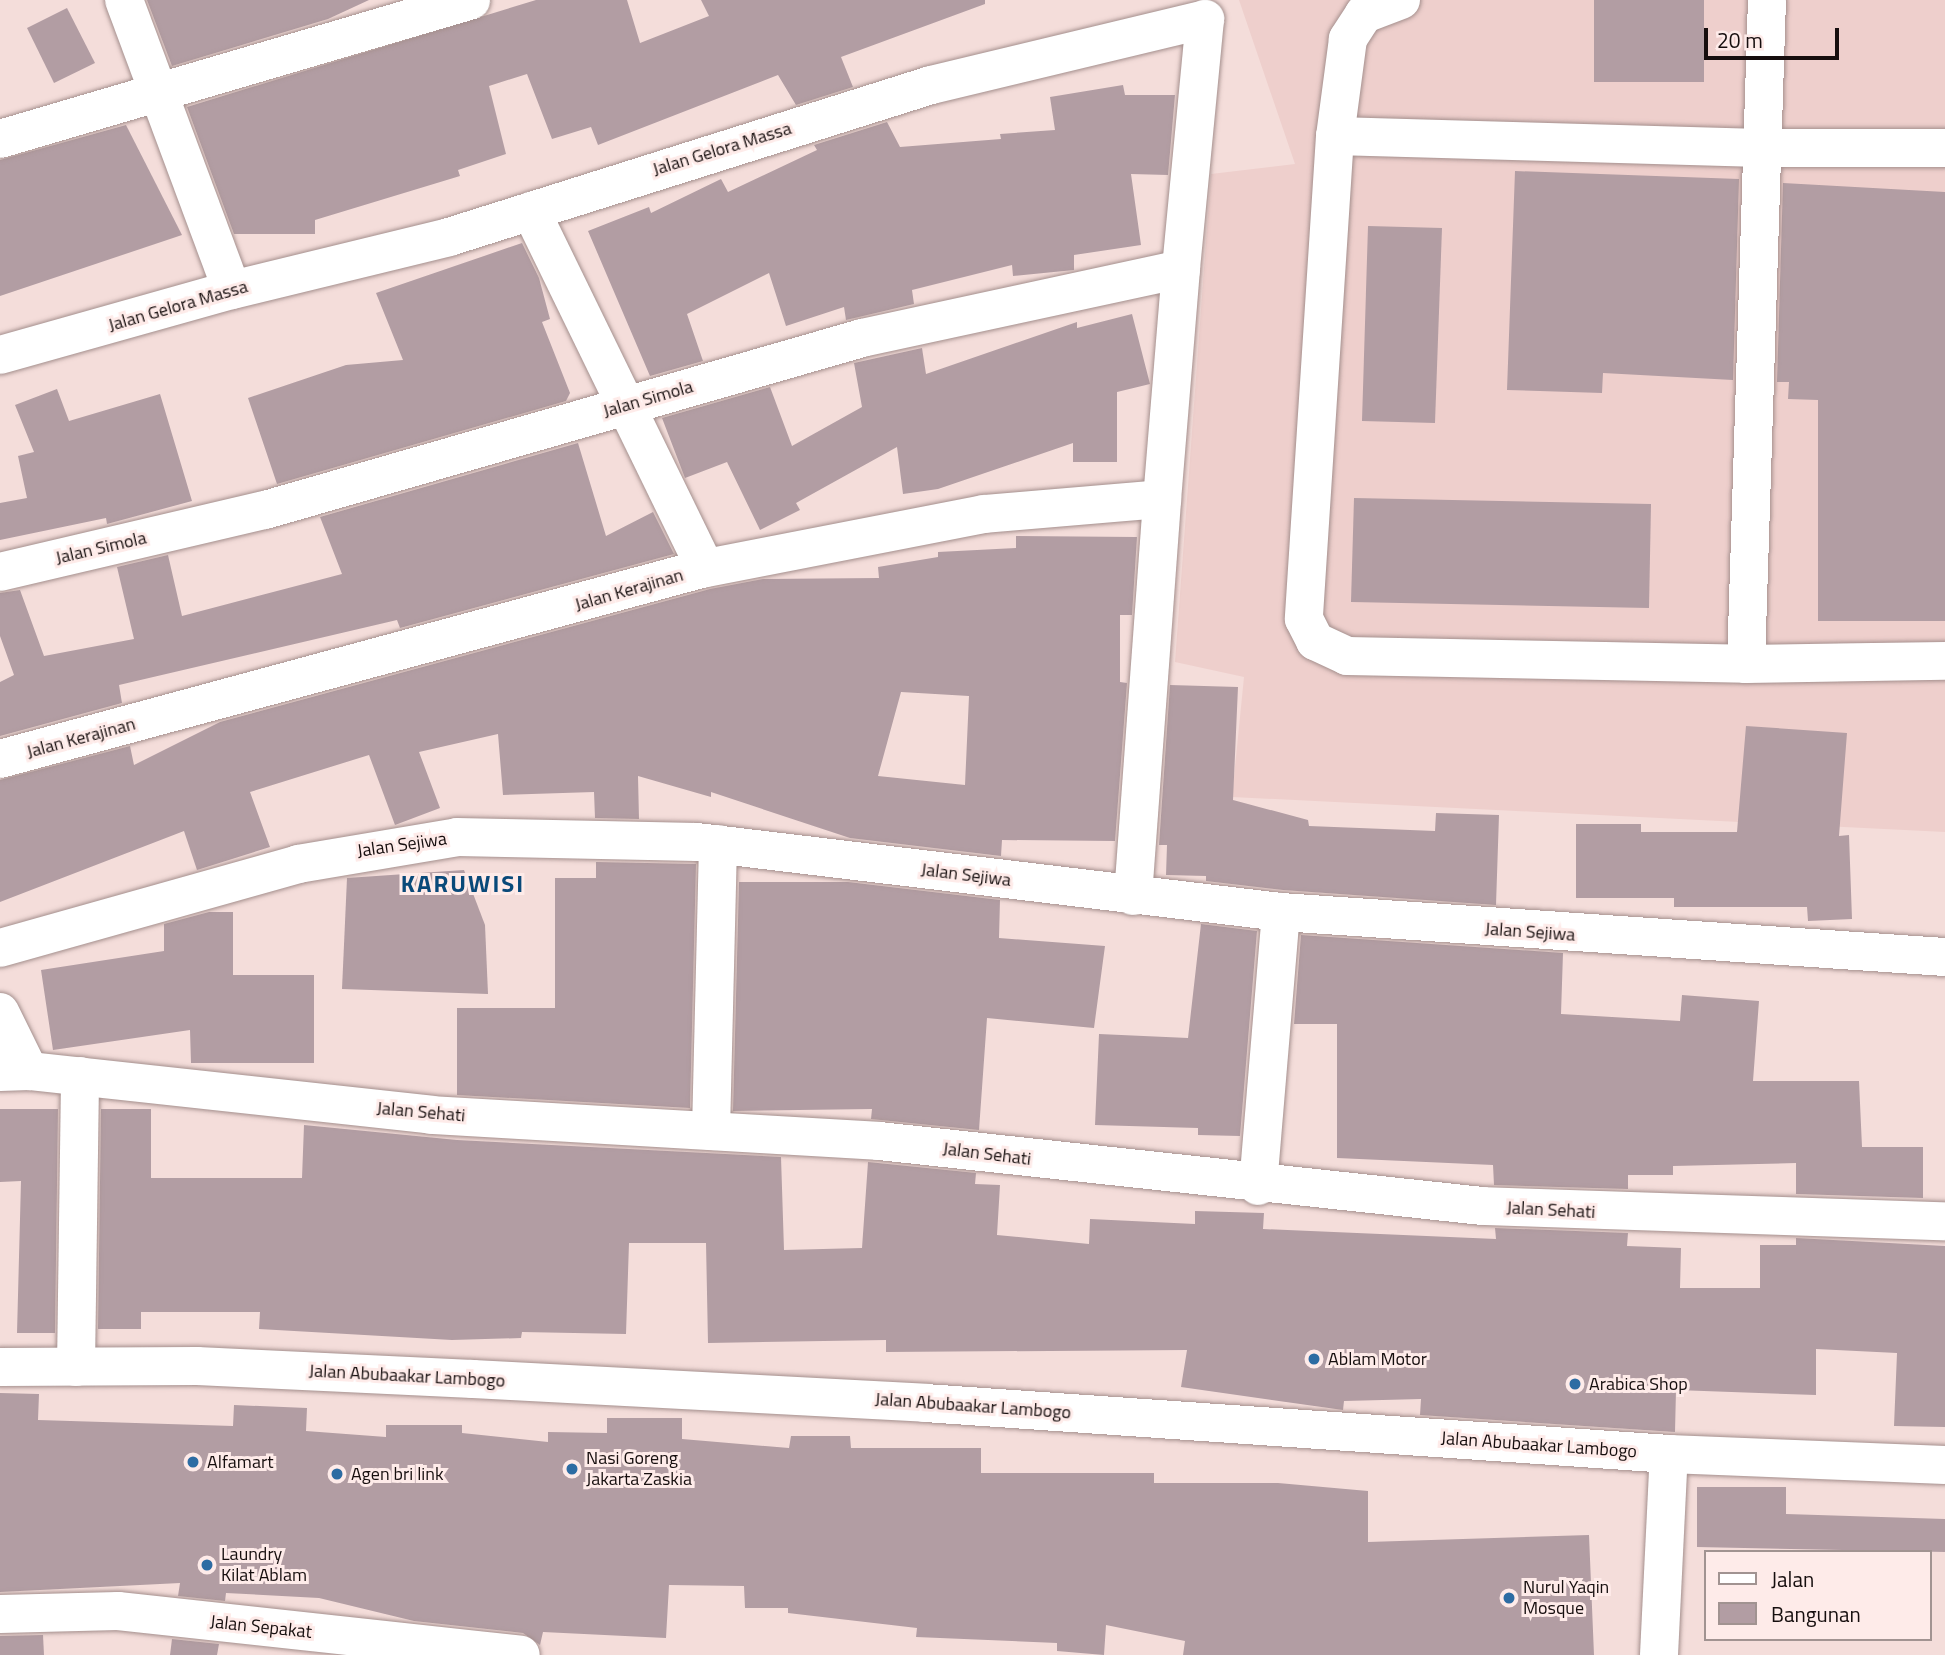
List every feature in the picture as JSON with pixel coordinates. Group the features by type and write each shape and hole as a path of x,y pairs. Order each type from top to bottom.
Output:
{"street":[{"path":"124,0 156,94 232,290"},
{"path":"0,139 471,0"},
{"path":"1401,0 1364,14 1350,31 1335,136 1304,619 1315,641 1347,656 1746,664 1945,661"},
{"path":"1746,664 1767,0"},
{"name":"Jalan Gelora Massa","path":"0,355 531,211 931,85 1208,9 1181,269"},
{"path":"1335,136 1761,148 1945,148"},
{"path":"531,211 596,352 629,405 705,568"},
{"path":"1133,896 1162,499 1175,390 1181,269"},
{"name":"Jalan Simola","path":"0,572 264,510 862,338 1181,269"},
{"name":"Jalan Kerajinan","path":"0,759 705,568 984,514 1162,499"},
{"name":"Jalan Sejiwa","path":"0,948 298,864 457,837 718,844 1281,912 1945,957"},
{"path":"711,1131 718,844"},
{"path":"1258,1186 1281,912"},
{"path":"0,1012 15,1072"},
{"name":"Jalan Sehati","path":"15,1072 80,1076 431,1115 879,1141 1258,1186 1570,1212 1945,1221"},
{"path":"76,1367 80,1076"},
{"name":"Jalan Abubaakar Lambogo","path":"0,1367 211,1367 925,1403 1669,1454 1945,1465"},
{"path":"1659,1655 1669,1454"},
{"name":"Jalan Sepakat","path":"0,1614 118,1611 521,1655"}],"shaded area":[{"path":"1239,0 1945,0 1945,832 1232,797 1244,677 1175,662 1211,174 1295,164"}],"building":[{"path":"147,0 369,0 328,19 172,66"},
{"path":"536,0 627,0 640,43 709,16 701,0 985,0 985,4 841,57 853,87 796,105 778,75 598,145 591,127 552,139 527,74 489,86 506,154 458,170 460,176 315,220 315,234 234,234 187,107"},
{"path":"1594,0 1704,0 1704,82 1594,82"},
{"path":"67,8 95,63 54,83 27,28"},
{"path":"1123,85 1125,95 1175,95 1168,175 1131,174 1141,245 1074,255 1074,270 1013,276 1012,265 912,290 914,304 846,320 844,307 786,326 769,273 687,314 703,361 650,376 588,231 649,207 651,213 721,179 728,192 817,150 814,145 887,122 900,147 1001,139 1000,134 1055,130 1050,97"},
{"path":"126,125 182,235 0,296 0,160"},
{"path":"1515,171 1739,179 1733,380 1603,373 1602,393 1507,390"},
{"path":"1783,183 1945,192 1945,621 1818,621 1818,400 1788,399 1789,382 1777,382"},
{"path":"1368,226 1442,228 1435,423 1362,421"},
{"path":"522,243 539,278 550,319 542,322 570,393 566,401 277,484 248,398 346,365 403,360 376,293"},
{"path":"1132,314 1150,384 1117,392 1117,462 1073,462 1073,443 938,489 903,494 897,447 796,503 800,510 760,530 727,462 685,478 662,418 770,387 792,446 862,407 854,363 922,348 926,374 1077,322 1077,328"},
{"path":"57,389 69,421 160,394 192,501 107,524 106,518 0,540 0,503 27,498 18,456 34,452 15,405"},
{"path":"578,443 606,536 653,512 674,554 400,628 397,620 119,685 122,703 0,736 0,682 14,675 0,636 0,593 20,590 44,656 134,639 117,567 168,555 182,616 342,574 320,517"},
{"path":"1354,498 1651,504 1649,608 1351,602"},
{"path":"1016,536 1137,537 1132,615 1120,615 1120,682 1127,683 1115,841 1002,840 1001,856 850,838 711,792 711,797 638,776 639,819 595,818 594,792 503,795 498,734 419,752 440,808 395,825 369,755 250,792 270,847 197,870 184,831 0,902 0,780 130,746 134,765 220,722 710,589 763,579 879,578 878,567 938,557 938,552 1016,548","holes":["901,692 969,696 965,785 878,776"]},
{"path":"1170,685 1238,687 1233,800 1308,820 1309,826 1435,831 1436,813 1499,815 1496,905 1283,890 1206,881 1206,876 1166,875 1167,845 1159,845"},
{"path":"1746,726 1847,733 1839,836 1849,835 1852,919 1808,921 1807,907 1674,907 1674,898 1576,898 1576,824 1641,824 1641,832 1737,832"},
{"path":"596,862 696,864 690,1108 457,1095 457,1008 555,1008 555,878 596,878"},
{"path":"464,870 485,925 488,994 342,989 347,878"},
{"path":"739,882 848,882 1000,900 999,938 1105,946 1094,1028 987,1018 979,1130 871,1119 872,1109 733,1111"},
{"path":"209,912 233,912 233,975 314,975 314,1063 191,1063 190,1030 53,1050 41,970 164,951 164,924"},
{"path":"1201,924 1257,931 1240,1136 1198,1135 1198,1128 1095,1125 1099,1034 1188,1038"},
{"path":"1301,935 1563,953 1561,1014 1680,1021 1682,995 1759,1001 1753,1081 1859,1081 1862,1147 1923,1147 1923,1198 1796,1194 1796,1163 1673,1166 1673,1175 1628,1175 1628,1189 1494,1185 1493,1165 1337,1158 1337,1024 1294,1024"},
{"path":"0,1109 58,1109 55,1333 17,1333 21,1181 0,1182"},
{"path":"101,1109 151,1109 151,1178 302,1178 304,1125 457,1140 781,1157 784,1250 862,1248 868,1162 976,1173 975,1184 1000,1185 997,1235 1089,1244 1090,1219 1195,1224 1195,1211 1264,1213 1263,1229 1496,1239 1495,1228 1628,1233 1627,1246 1681,1248 1680,1288 1760,1288 1760,1245 1796,1245 1796,1238 1945,1246 1945,1427 1894,1426 1897,1353 1816,1349 1816,1395 1676,1390 1675,1432 1420,1415 1421,1399 1344,1401 1343,1410 1181,1387 1187,1350 886,1352 886,1340 708,1343 706,1243 629,1243 626,1334 522,1332 521,1338 452,1340 259,1329 260,1312 141,1312 141,1329 98,1329"},
{"path":"0,1393 39,1394 38,1420 233,1426 234,1405 307,1408 306,1431 386,1437 386,1425 462,1425 462,1433 548,1442 548,1432 607,1433 607,1418 682,1418 682,1439 789,1448 791,1436 850,1436 851,1448 981,1448 981,1473 1154,1473 1154,1483 1278,1483 1368,1491 1368,1542 1589,1535 1594,1655 1183,1655 1185,1641 1106,1625 1104,1655 1057,1651 1057,1643 916,1637 917,1628 788,1613 788,1608 745,1608 744,1586 669,1585 666,1638 543,1632 540,1645 523,1633 414,1621 319,1598 226,1593 225,1601 178,1596 180,1583 0,1592"},
{"path":"1697,1487 1786,1487 1786,1514 1945,1519 1945,1552 1697,1547"},
{"path":"43,1635 44,1655 0,1655 0,1636"},
{"path":"172,1639 219,1644 217,1655 170,1655"}],"place":[{"name":"Ablam Motor","path":"1314,1359"},
{"name":"Arabica Shop","path":"1575,1384"},
{"name":"Alfamart","path":"193,1462"},
{"name":"Nasi Goreng Jakarta Zaskia","path":"572,1469"},
{"name":"Agen bri link","path":"337,1474"},
{"name":"Laundry Kilat Ablam","path":"207,1565"},
{"name":"Nurul Yaqin Mosque","path":"1509,1598"}],"district":[{"name":"KARUWISI","path":"463,884"}]}
